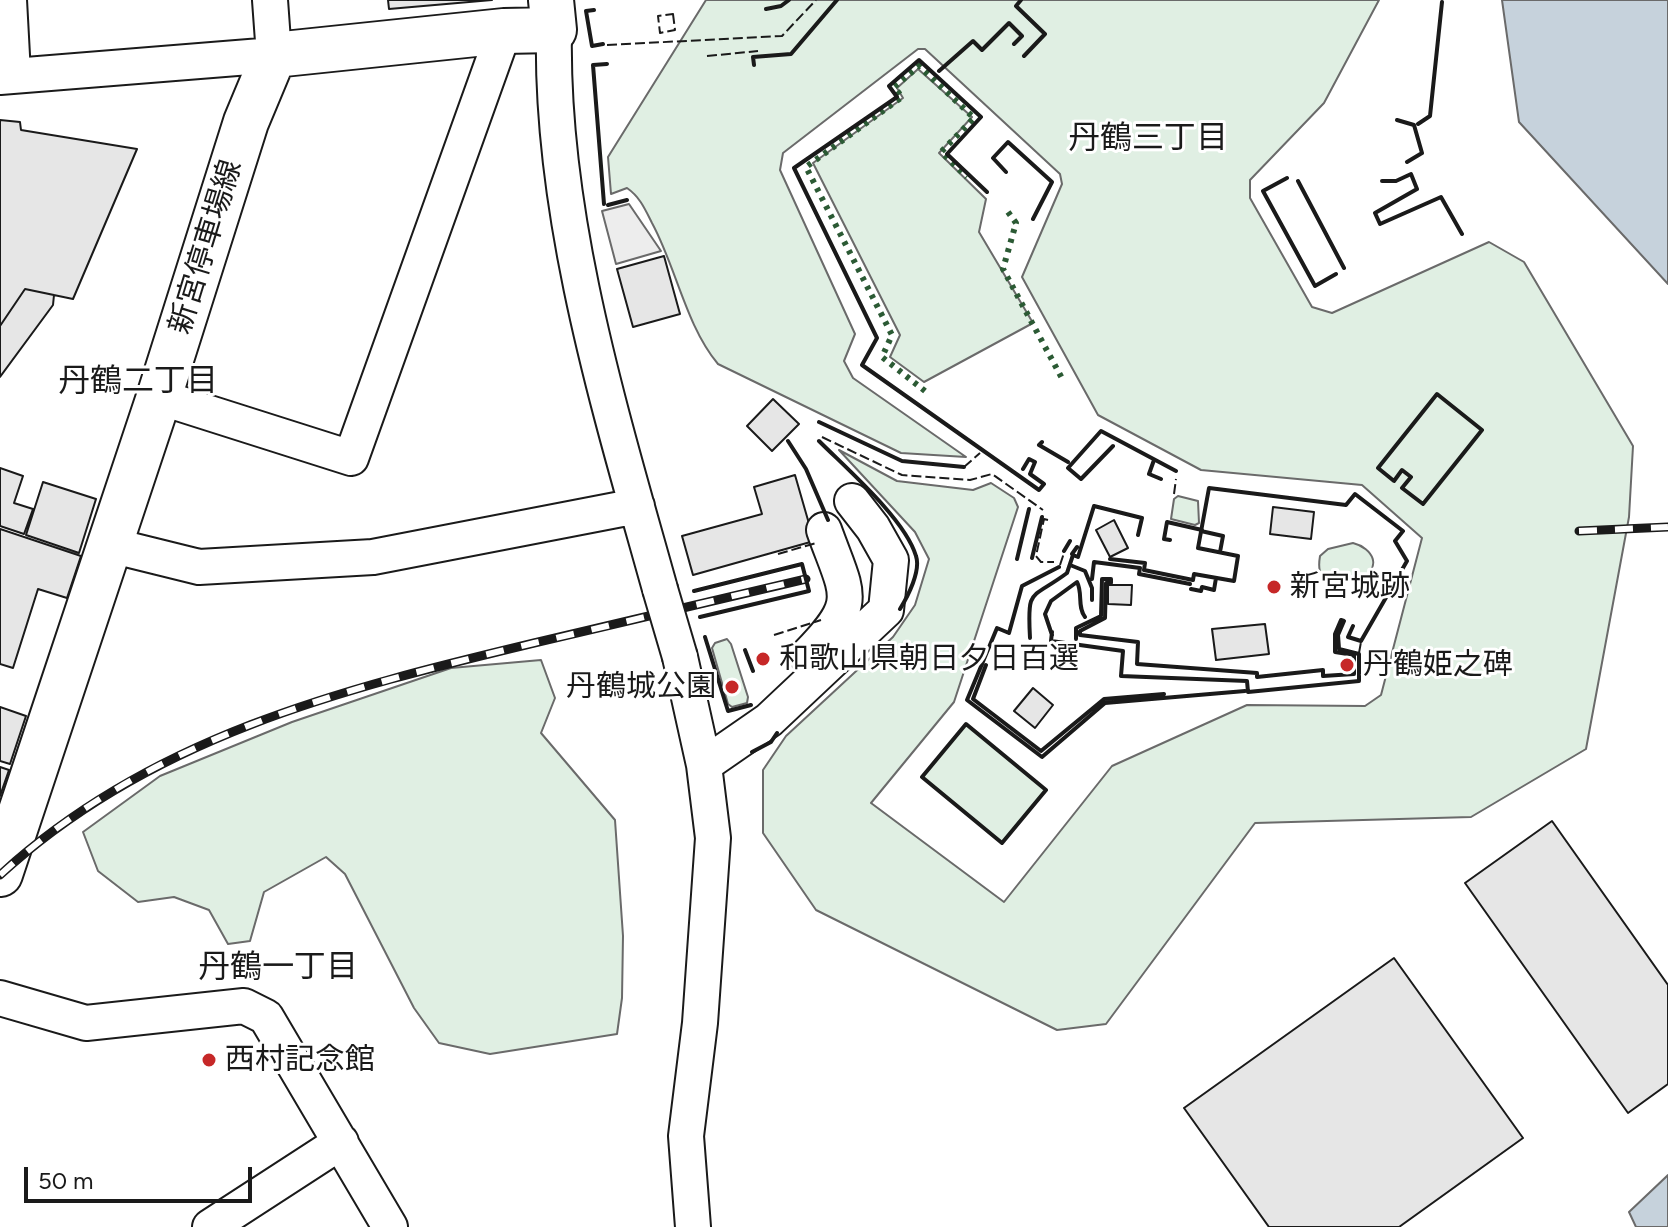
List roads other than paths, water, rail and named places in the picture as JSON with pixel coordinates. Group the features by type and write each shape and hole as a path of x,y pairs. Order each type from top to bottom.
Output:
{"main road":[{"path":"274,55 504,31 552,15"},
{"name":"新宮停車場線","path":"2,863 159,397 246,122 274,55"}],"street":[{"path":"9,0 7,76 274,55 270,0"},
{"path":"552,15 557,142 588,315 680,657 704,765 713,838 700,1023 686,1136 693,1227"},
{"path":"159,397 351,458 504,31"},
{"path":"704,765 769,720 886,610 891,560 873,528 852,501"},
{"path":"110,545 199,567 373,557 637,506"},
{"path":"769,720 770,693 840,620 847,594 824,530"},
{"path":"0,998 86,1023 244,1006 266,1017 390,1227"},
{"path":"210,1227 341,1142"}],"railway":[{"path":"1579,531 1668,527"},
{"path":"0,875 58,827 120,787 184,753 251,724 391,679 806,579"}],"place":[{"name":"新宮城跡","path":"1274,587"},
{"name":"和歌山県朝日夕日百選","path":"763,659"},
{"name":"丹鶴姫之碑","path":"1347,665"},
{"name":"丹鶴城公園","path":"732,687"},
{"name":"西村記念館","path":"209,1060"}],"district":[{"name":"丹鶴三丁目","path":"1148,139"},
{"name":"丹鶴二丁目","path":"138,382"},
{"name":"丹鶴一丁目","path":"278,968"}]}
